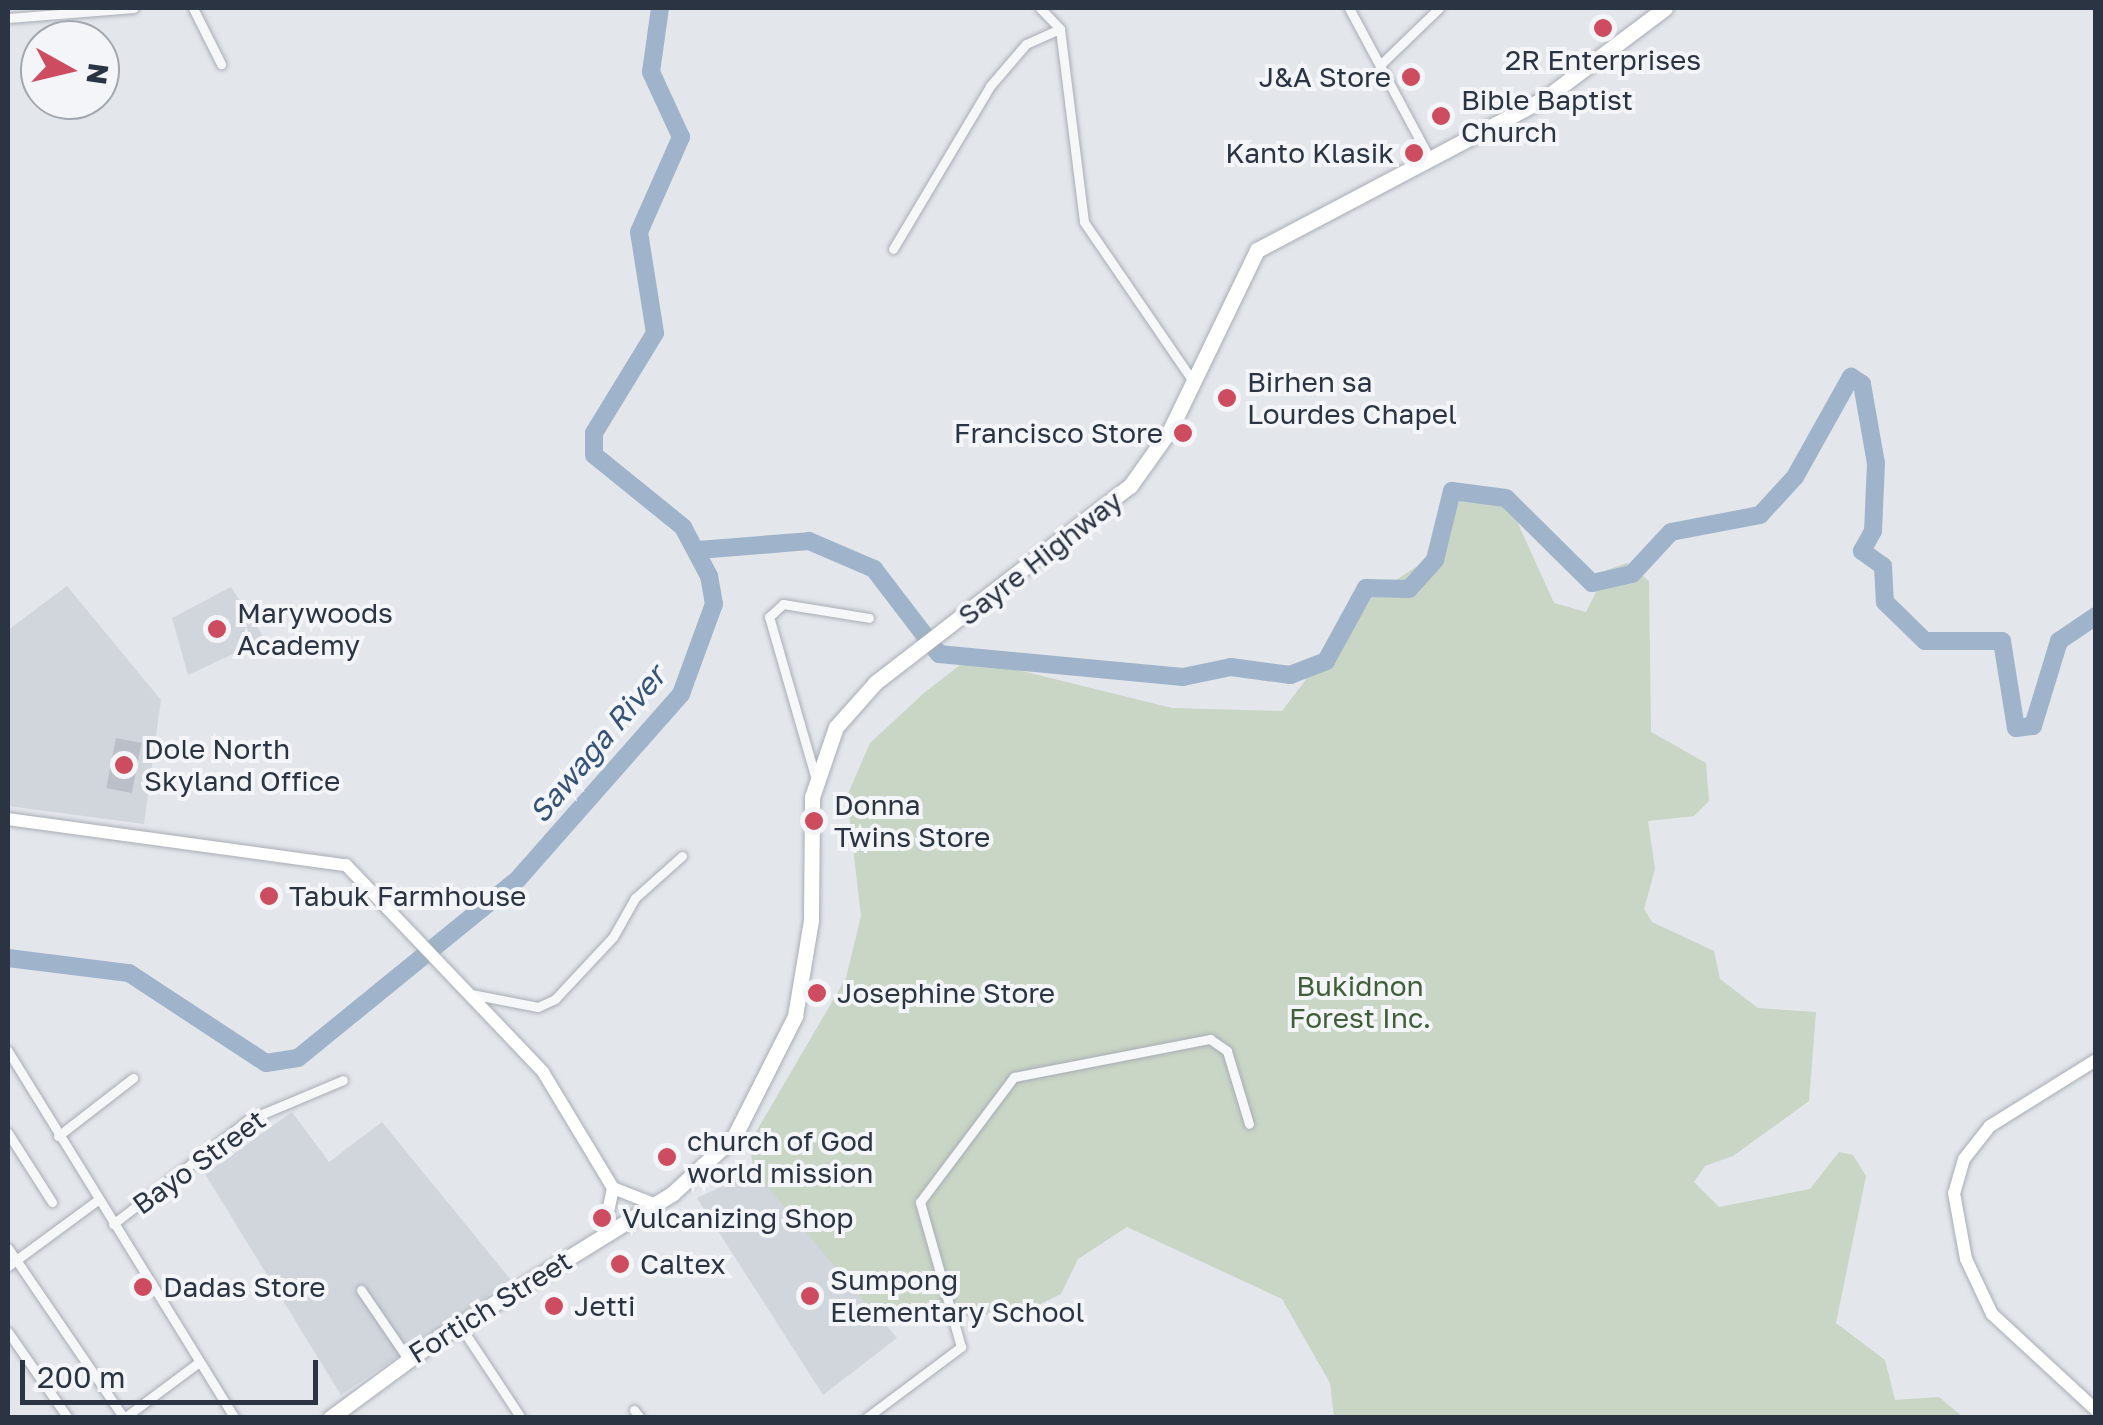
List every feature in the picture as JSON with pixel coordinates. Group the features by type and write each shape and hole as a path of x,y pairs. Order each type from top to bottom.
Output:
{"highway":[{"name":"Sayre Highway","path":"656,1205 734,1137 787,1042 809,946 815,776 836,727 912,654 959,622 1130,486 1194,381 1257,250 1568,84 1665,8"},
{"name":"Fortich Street","path":"330,1418 459,1324 656,1205"}],"main road":[{"path":"8,819 334,860 410,926 464,992 543,1072 613,1188 656,1205"},
{"path":"2096,1060 1990,1126 1964,1159 1954,1193 1966,1259 1992,1314 2069,1376 2096,1410"},
{"path":"604,1236 613,1188"}],"street":[{"path":"8,18 134,8"},
{"path":"194,8 221,64"},
{"path":"1040,8 1060,30 1084,222 1194,381"},
{"path":"1349,8 1430,160"},
{"path":"1380,65 1439,8"},
{"path":"893,250 990,86 1026,44 1060,30"},
{"path":"815,776 769,617 783,604 869,618"},
{"path":"464,992 538,1007 556,1000 614,938 622,913 682,856"},
{"path":"866,1418 959,1350 960,1332 920,1202 1014,1077 1210,1039 1227,1050 1250,1124"},
{"path":"8,1051 235,1418"},
{"path":"58,1136 133,1078"},
{"name":"Bayo Street","path":"113,1224 248,1120 343,1080"},
{"path":"8,1133 52,1202"},
{"path":"11,1262 98,1200"},
{"path":"8,1248 11,1262 124,1418 199,1362"},
{"path":"360,1290 408,1359"},
{"path":"459,1324 519,1414 506,1418"},
{"path":"8,1332 68,1418"}],"shaded area":[{"path":"67,586 161,700 144,824 8,806 8,630"},
{"name":"Marywoods Academy","path":"231,587 265,639 188,675 172,618"},
{"path":"292,1112 329,1162 382,1122 511,1280 341,1395 205,1174"},
{"name":"Sumpong Elementary School","path":"758,1170 897,1338 823,1395 697,1198"}],"green space":[{"name":"Bukidnon Forest Inc.","path":"1491,498 1510,506 1554,603 1586,612 1607,570 1627,563 1649,581 1651,732 1706,763 1709,801 1694,816 1648,821 1655,869 1644,909 1652,922 1714,951 1720,979 1758,1008 1816,1012 1809,1101 1733,1156 1705,1166 1694,1182 1719,1207 1810,1189 1839,1152 1853,1155 1866,1176 1836,1323 1885,1360 1895,1400 1939,1397 1963,1417 1334,1417 1330,1383 1282,1299 1127,1227 1078,1259 1061,1294 1026,1311 899,1323 872,1310 754,1171 749,1144 846,978 861,916 847,796 870,743 924,693 969,658 1172,708 1282,711 1367,599 1425,561 1459,499"}],"building":[{"name":"Dole North Skyland Office","path":"116,738 142,743 132,793 106,788"}],"waterway":[{"name":"Sawaga River","path":"8,958 129,973 266,1063 298,1058 518,879 681,694 714,604 709,576 683,527 594,455 594,433 655,333 639,232 681,137 651,72 660,8"},
{"path":"698,550 809,541 874,569 939,654 1183,677 1231,667 1290,675 1326,661 1366,588 1409,589 1435,560 1452,491 1506,498 1592,583 1632,574 1671,532 1760,515 1795,477 1851,377 1862,384 1876,463 1873,531 1862,551 1883,566 1885,602 1925,641 2002,641 2016,728 2033,726 2059,641 2096,616"}],"place":[{"name":"2R Enterprises","path":"1603,28"},
{"name":"J&A Store","path":"1411,77"},
{"name":"Bible Baptist Church","path":"1441,116"},
{"name":"Kanto Klasik","path":"1414,153"},
{"name":"Birhen sa Lourdes Chapel","path":"1227,398"},
{"name":"Francisco Store","path":"1183,433"},
{"name":"Marywoods Academy","path":"217,629"},
{"name":"Dole North Skyland Office","path":"124,765"},
{"name":"Donna Twins Store","path":"814,821"},
{"name":"Tabuk Farmhouse","path":"269,896"},
{"name":"Josephine Store","path":"817,993"},
{"name":"church of God world mission","path":"667,1157"},
{"name":"Vulcanizing Shop","path":"602,1218"},
{"name":"Caltex","path":"620,1264"},
{"name":"Dadas Store","path":"143,1287"},
{"name":"Sumpong Elementary School","path":"810,1296"},
{"name":"Jetti","path":"554,1306"}]}
